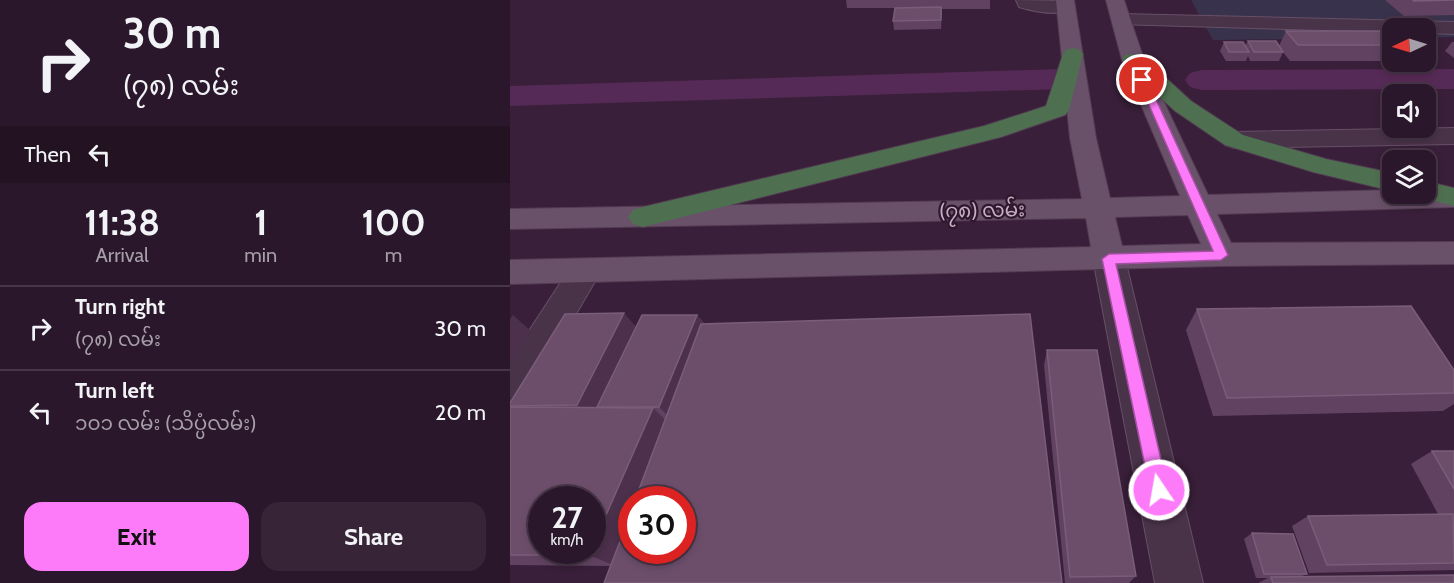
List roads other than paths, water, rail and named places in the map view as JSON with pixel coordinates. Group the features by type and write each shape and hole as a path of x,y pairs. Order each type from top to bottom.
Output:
{"highway":[{"path":"644,217 992,132 1057,111 1073,54"},
{"path":"1133,60 1183,106 1234,140 1322,166 1382,180"},
{"path":"1436,193 1454,197"}],"main road":[{"path":"1065,4 1083,138 1109,259"},
{"path":"1118,10 1133,60 1200,204 1221,255"},
{"name":"(၇၈) လမ်း","path":"510,219 1098,208 1454,197"},
{"path":"510,272 1221,255 1454,254"}],"street":[{"path":"1025,0 1025,3 1034,6 1065,4"},
{"path":"1118,10 1227,14 1454,28"},
{"path":"1234,140 1454,136"},
{"path":"1109,259 1179,583"},
{"path":"510,393 585,271"}],"waterway":[{"path":"510,96 1062,79"},
{"path":"1202,80 1454,79"}]}
